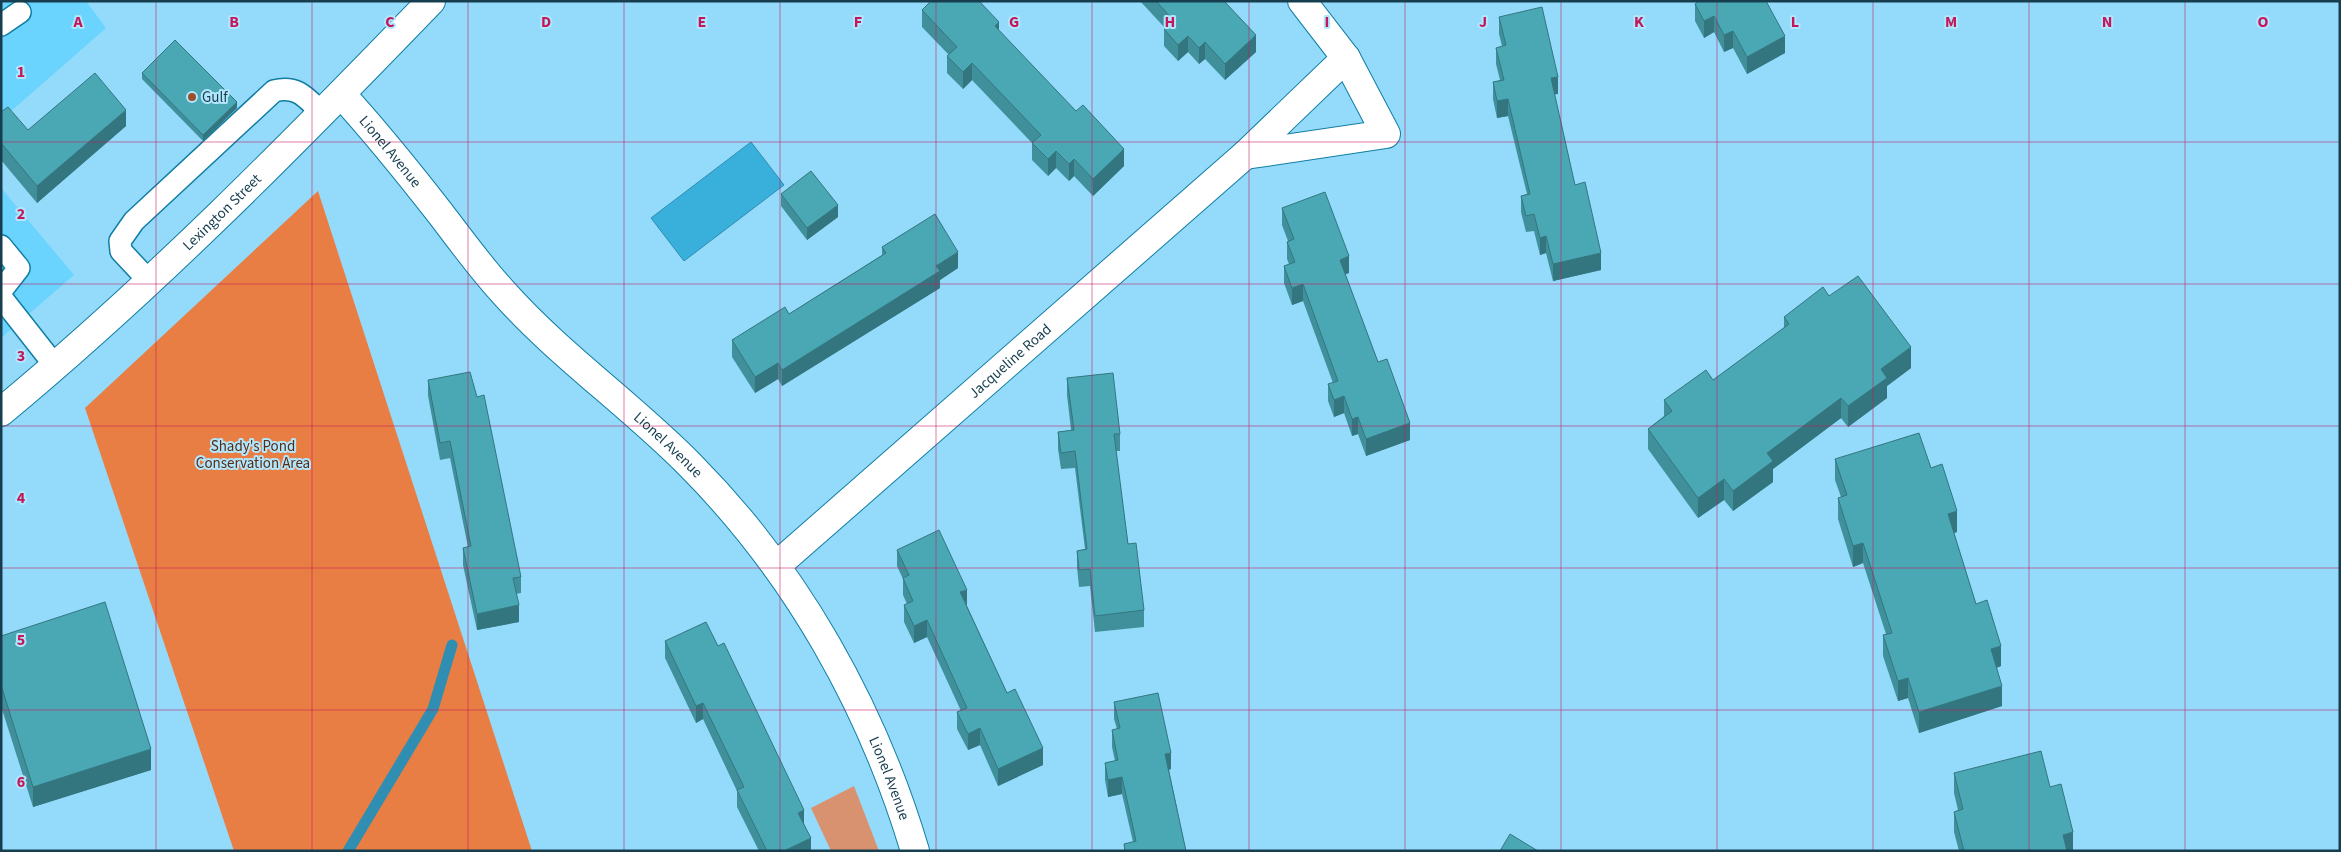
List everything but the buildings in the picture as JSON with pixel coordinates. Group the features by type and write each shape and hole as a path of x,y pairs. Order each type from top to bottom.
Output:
{"street":[{"path":"1245,155 1386,134 1346,58 1302,1"},
{"name":"Lexington Street","path":"1,412 56,367 150,282 341,94 421,5"},
{"name":"Jacqueline Road","path":"776,566 1245,155 1346,58"},
{"name":"Lionel Avenue","path":"341,94 382,140 503,292 541,330 692,466 736,516 776,566 828,644 868,724 902,807 915,851"}],"lane":[{"path":"1,25 20,12"},
{"path":"150,282 121,251 120,241 134,221 274,91 286,88 299,92 322,113"},
{"path":"1,246 19,268 1,292"},
{"path":"1,297 56,367"}],"shaded area":[{"path":"1,1 86,1 106,28 1,120"},
{"path":"751,142 784,185 684,261 651,218"},
{"path":"1,188 74,275 1,338"},
{"path":"854,786 879,851 831,851 811,808"}],"green space":[{"name":"Shady's Pond Conservation Area","path":"318,191 532,851 234,851 85,408"}],"waterway":[{"path":"348,851 433,709 452,645"}],"place":[{"name":"Gulf","path":"192,97"}]}
